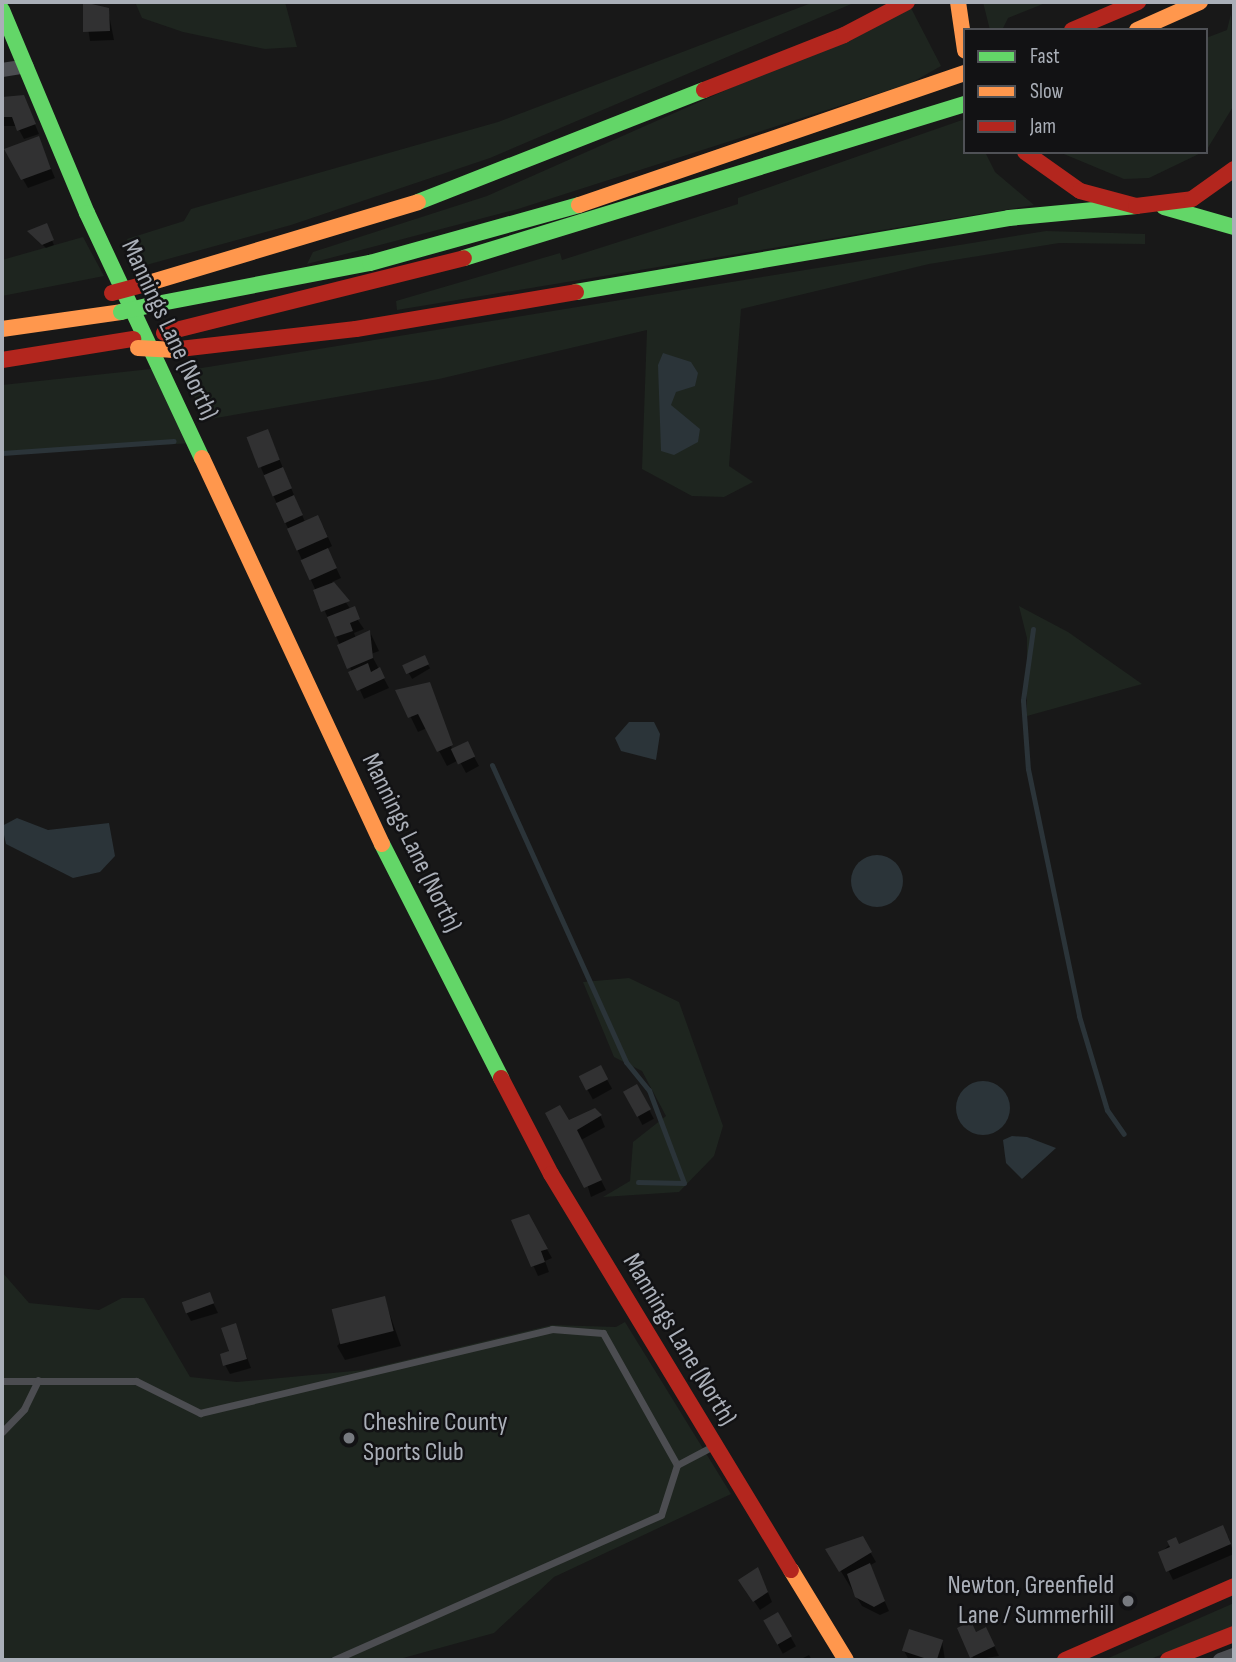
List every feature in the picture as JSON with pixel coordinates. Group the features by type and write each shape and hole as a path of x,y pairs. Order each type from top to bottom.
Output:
{"main road":[{"path":"33,325 112,293 428,199 844,35 907,2"},
{"path":"958,2 963,36"},
{"path":"1077,28 1138,2"},
{"path":"1142,28 1200,2"},
{"name":"Mannings Lane (North)","path":"3,14 87,213 401,885 549,1171 713,1446 846,1660"},
{"path":"2,329 121,312 370,263 548,215 737,156 963,74"},
{"path":"136,343 164,333 506,248 957,107"},
{"path":"1028,154 1080,191 1136,206"},
{"path":"2,360 101,345 136,343 171,350 356,329 1009,218 1160,206 1192,199 1234,169"},
{"path":"1160,206 1234,227"},
{"path":"1065,1660 1234,1586"},
{"path":"1168,1660 1234,1634"}],"street":[{"path":"2,70 27,66"},
{"path":"1220,1660 1234,1655"}],"lane":[{"path":"2,1381 136,1381 200,1413 552,1329 603,1333 677,1465"},
{"path":"2,1432 24,1409 38,1380"},
{"path":"334,1660 662,1515 677,1465 713,1446"}],"shaded area":[{"path":"135,2 285,2 297,47 265,49 183,32 142,18"},
{"path":"814,2 856,2 490,158 291,225 139,267 127,239 184,221 191,209 498,122"},
{"path":"983,2 1048,2 1008,18 1003,28 990,28"},
{"path":"911,8 941,66 911,83 518,209 307,264 313,252 487,196"},
{"path":"1231,14 1234,105 1208,148 1208,37 1227,30"},
{"path":"963,120 963,154 986,154 995,172 1034,205 397,310 396,301 560,253 562,260 738,204 738,198"},
{"path":"1064,154 1199,154 1149,178 1124,179"},
{"path":"1046,231 1145,234 1145,244 1059,243 929,264 741,309 729,466 753,482 724,497 692,496 642,469 647,330 439,379 205,420 183,371"},
{"path":"83,237 104,276 2,296 2,260"},
{"path":"663,353 691,362 698,373 695,386 676,392 671,405 700,429 698,442 674,455 661,451 658,365"},
{"path":"160,368 195,443 2,453 2,385"},
{"path":"1019,606 1068,632 1142,684 1027,716 1027,638"},
{"path":"629,722 654,722 660,734 656,760 621,751 615,738"},
{"path":"17,818 48,830 109,823 115,856 100,872 73,878 6,844 2,826"},
{"path":"877,855 896,862 903,881 896,900 877,907 858,900 851,881 858,862"},
{"path":"629,978 679,1002 723,1126 714,1156 679,1192 603,1197 630,1181 633,1142 666,1116 642,1071 614,1057 583,982"},
{"path":"983,1081 1002,1089 1010,1108 1002,1127 983,1135 964,1127 956,1108 964,1089"},
{"path":"1012,1136 1027,1137 1056,1148 1022,1179 1006,1163 1003,1140"},
{"name":"Cheshire County Sports Club","path":"2,1272 29,1303 99,1310 122,1298 144,1298 190,1377 237,1382 364,1370 552,1325 616,1327 625,1322 731,1494 554,1577 494,1633 396,1660 2,1660"},
{"path":"1234,1603 1234,1626 1148,1660 1104,1660"}],"building":[{"path":"83,2 109,8 110,31 83,32"},
{"path":"24,95 36,124 17,131 12,117 2,117 2,97"},
{"path":"39,136 51,169 21,180 4,149"},
{"path":"47,223 54,240 42,245 27,231"},
{"path":"268,429 280,460 258,468 247,437"},
{"path":"283,467 292,488 273,496 264,475"},
{"path":"294,495 303,515 285,523 276,503"},
{"path":"318,515 328,537 297,551 287,529"},
{"path":"328,548 337,568 310,580 301,560"},
{"path":"334,582 350,601 321,612 313,590"},
{"path":"355,606 360,619 350,623 353,631 335,637 327,617"},
{"path":"370,630 373,658 347,669 337,645"},
{"path":"425,655 429,664 406,674 402,665"},
{"path":"368,663 371,672 380,667 385,678 357,691 348,672"},
{"path":"430,682 453,745 437,752 418,714 408,718 395,690"},
{"path":"468,741 475,756 458,764 451,749"},
{"path":"601,1065 608,1079 586,1091 579,1076"},
{"path":"637,1084 651,1109 637,1117 623,1092"},
{"path":"560,1105 569,1120 595,1108 602,1115 577,1130 602,1180 584,1188 545,1113"},
{"path":"529,1214 548,1249 541,1251 545,1262 531,1267 511,1220"},
{"path":"210,1292 214,1303 186,1314 182,1302"},
{"path":"385,1296 394,1331 340,1344 332,1309"},
{"path":"236,1323 247,1359 223,1366 220,1354 229,1351 221,1328"},
{"path":"1223,1525 1231,1544 1166,1572 1158,1552 1170,1547 1167,1541 1176,1537 1179,1544"},
{"path":"863,1536 872,1552 839,1572 825,1549"},
{"path":"870,1563 885,1601 874,1607 855,1597 847,1574"},
{"path":"758,1567 768,1592 753,1602 738,1580"},
{"path":"778,1612 792,1636 777,1645 763,1620"},
{"path":"971,1621 976,1632 986,1627 995,1646 970,1658 957,1628"},
{"path":"909,1629 943,1640 937,1660 902,1651"}],"waterway":[{"path":"2,453 174,441"},
{"path":"1033,629 1023,700 1028,769 1079,1016 1107,1110 1124,1134"},
{"path":"492,765 626,1062 649,1090 684,1183 638,1182"}],"traffic: fast":[{"path":"2,10 87,213 202,458"},
{"path":"418,202 704,90"},
{"path":"464,258 963,105"},
{"path":"151,305 370,263 579,205"},
{"path":"576,292 1009,218 1136,206"},
{"path":"1164,207 1234,227"},
{"path":"121,312 151,305"},
{"path":"382,844 501,1078"}],"traffic: slow":[{"path":"958,2 963,36"},
{"path":"1142,28 1200,2"},
{"path":"579,205 963,74"},
{"path":"142,285 418,202"},
{"path":"2,329 121,312"},
{"path":"138,348 171,350"},
{"path":"202,458 382,844"},
{"path":"791,1570 846,1660"}],"traffic: jam":[{"path":"704,90 844,35 907,2"},
{"path":"1077,28 1138,2"},
{"path":"1028,154 1080,191 1136,206 1192,199 1234,169"},
{"path":"164,333 464,258"},
{"path":"112,293 142,285"},
{"path":"171,350 356,329 576,292"},
{"path":"2,360 133,339"},
{"path":"501,1078 551,1174 791,1570"},
{"path":"1065,1660 1234,1586"},
{"path":"1168,1660 1234,1634"}],"place":[{"name":"Cheshire County Sports Club","path":"349,1438"},
{"name":"Newton, Greenfield Lane / Summerhill","path":"1128,1601"}]}
